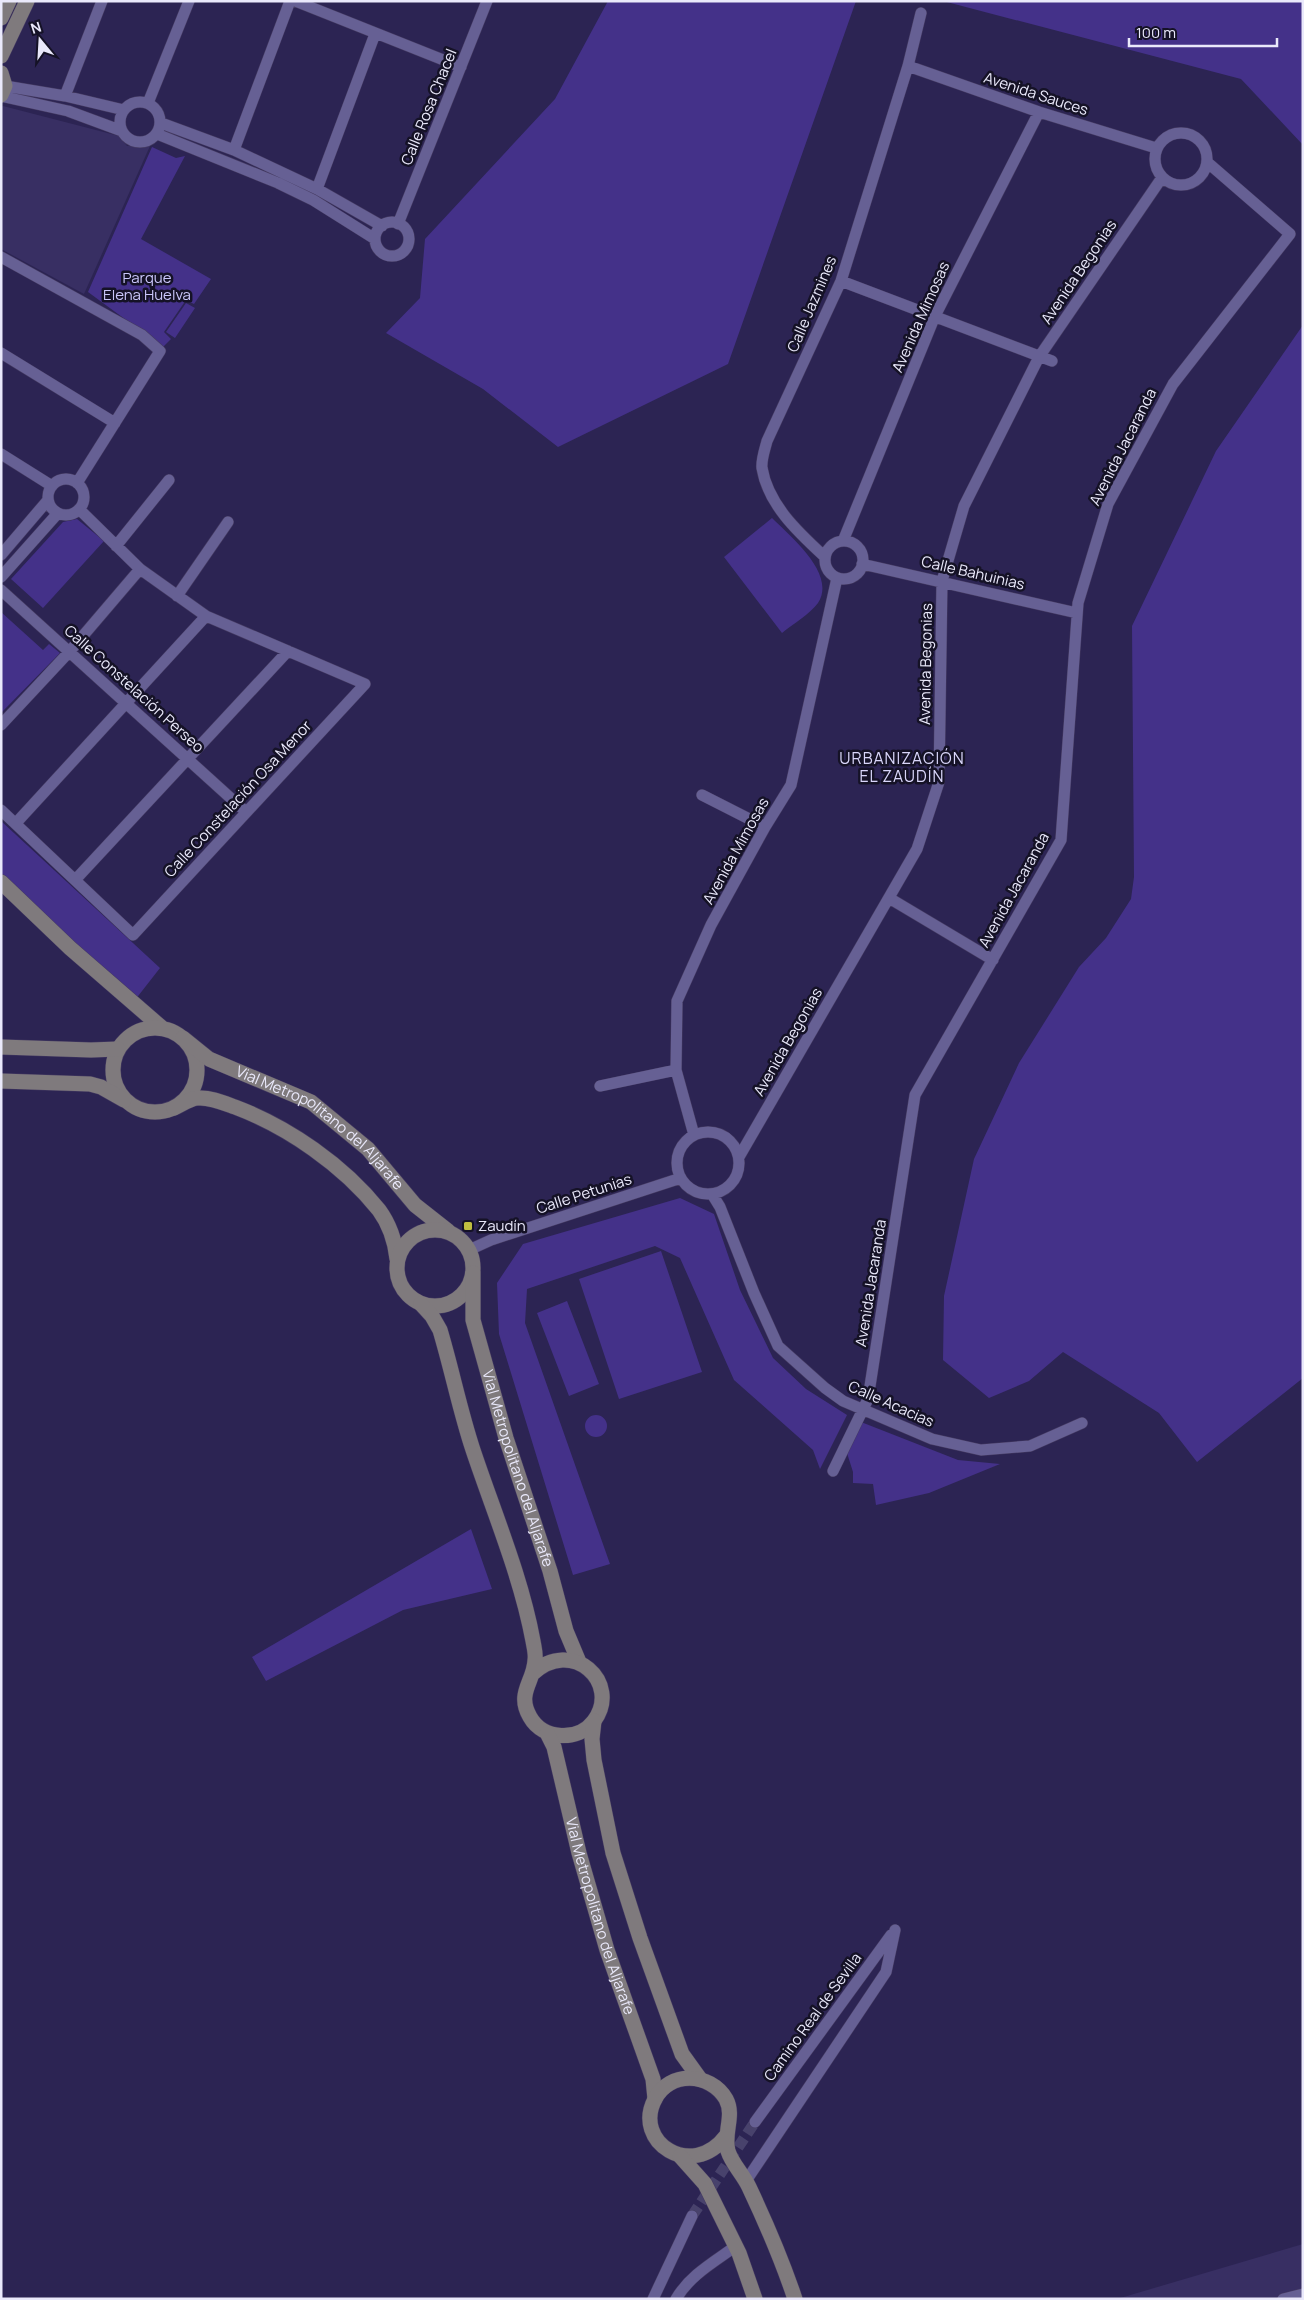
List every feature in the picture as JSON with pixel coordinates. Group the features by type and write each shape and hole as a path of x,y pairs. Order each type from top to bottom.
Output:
{"main road":[{"path":"1,18 9,1"},
{"path":"1,56 27,1"},
{"name":"Vial Metropolitano del Aljarafe","path":"1,882 70,948 161,1027 183,1038 209,1060 311,1102 368,1149 416,1205 465,1244 469,1250 472,1256 472,1302 478,1338 506,1438 550,1571 566,1631 579,1662 592,1673 600,1688 602,1699 594,1721 592,1739 594,1760 613,1853 640,1938 682,2054 700,2079 718,2089 726,2100 730,2122 726,2136 728,2151 746,2181 785,2269 795,2299"},
{"path":"131,1002 140,1030"},
{"path":"125,1100 118,1092 113,1078 113,1058 127,1037 140,1030 161,1027"},
{"path":"174,1108 186,1099 197,1078 195,1055 183,1038"},
{"path":"1,1046 91,1050 118,1049"},
{"name":"Vial Metropolitano del Aljarafe","path":"1,1081 90,1084 101,1087 137,1108 154,1112 174,1108 197,1098 219,1101 263,1118 306,1144 343,1174 379,1210 395,1238 398,1279 404,1291 421,1304 432,1316 440,1330 472,1448 512,1562 536,1660 532,1674 526,1684 525,1707 537,1727 547,1733 554,1746 579,1853 607,1950 653,2079 654,2099 650,2112 654,2135 662,2146 680,2156 705,2184 736,2246 755,2299"},
{"path":"397,1259 406,1242 422,1231 435,1229 448,1231"},
{"path":"421,1304 434,1306 446,1304 458,1298 467,1289 473,1273"},
{"path":"532,1674 541,1665 553,1660 566,1659 579,1662"},
{"path":"547,1733 560,1736 572,1735 584,1730 594,1721"},
{"path":"654,2099 663,2088 675,2081 686,2078 700,2079"},
{"path":"680,2156 694,2157 706,2154 718,2147 726,2136"}],"street":[{"path":"65,96 102,1"},
{"path":"148,103 189,1"},
{"path":"234,150 290,1"},
{"path":"295,1 461,67"},
{"name":"Calle Rosa Chacel","path":"398,224 487,1"},
{"name":"Calle Jazmines","path":"825,557 800,535 781,511 768,488 762,466 767,441 841,280 908,66 921,13"},
{"path":"317,189 375,34"},
{"name":"Avenida Sauces","path":"908,66 1039,112 1156,148"},
{"path":"2,87 65,96 124,110"},
{"path":"2,87 122,131 132,140 138,142 152,139 159,129 159,114 148,103 133,103 124,110 120,124 122,131"},
{"name":"Avenida Mimosas","path":"843,541 935,316 1039,112"},
{"path":"159,129 234,150 317,189 382,226"},
{"path":"159,129 313,200 375,238"},
{"path":"1174,134 1192,135 1203,144 1207,162 1201,177 1194,183 1185,186 1171,184 1161,179 1155,163 1156,148 1166,138 1174,134"},
{"name":"Avenida Jacaranda","path":"833,1471 868,1399 915,1095 1061,840 1078,603 1108,504 1173,384 1290,234 1207,162"},
{"name":"Avenida Begonias","path":"739,1157 917,849 939,782 942,581 964,506 1039,357 1161,179"},
{"path":"387,223 398,224 406,229 409,241 404,251 394,256 383,253 376,244 375,238 382,226 387,223"},
{"path":"1,257 142,335 160,351 77,483"},
{"path":"841,280 1052,361"},
{"path":"1,353 115,422"},
{"path":"1,454 52,486"},
{"path":"1,555 48,500 52,486 66,479 77,483 83,493 79,509 70,514 58,512 48,500"},
{"path":"116,546 169,480"},
{"path":"1,810 76,879 288,651 206,616 140,569 79,509"},
{"path":"1,577 58,512"},
{"path":"178,596 228,522"},
{"path":"843,541 857,547 861,552 862,564 853,577 843,579 837,578 827,570 825,557 831,546 843,541"},
{"name":"Calle Bahuinias","path":"862,564 1077,613"},
{"path":"1,725 70,650 140,569"},
{"name":"Avenida Mimosas","path":"694,1135 676,1070 677,1001 712,925 765,827 791,785 837,578"},
{"name":"Calle Constelación Perseo","path":"1,590 70,650 246,812"},
{"path":"16,823 206,616"},
{"name":"Calle Constelación Osa Menor","path":"76,879 133,935 365,684 288,651"},
{"path":"702,795 765,827"},
{"path":"888,898 993,960"},
{"path":"600,1086 676,1070"},
{"path":"708,1131 719,1133 732,1142 739,1157 737,1175 731,1184 722,1191 712,1194 698,1192 688,1187 681,1178 677,1162 679,1151 685,1142 694,1135 708,1131"},
{"name":"Calle Petunias","path":"469,1250 491,1240 681,1178"},
{"name":"Calle Acacias","path":"712,1194 720,1207 754,1293 778,1346 825,1388 862,1410 932,1439 981,1450 1030,1446 1082,1423"},
{"name":"Camino Real de Sevilla","path":"746,2181 886,1972 895,1930 755,2122"},
{"path":"654,2299 692,2216"},
{"path":"676,2299 684,2285 736,2246"},
{"path":"1283,2299 1303,2294"}],"shaded area":[{"path":"1,107 119,136 127,146 150,146 84,294 1,249"},
{"path":"1303,2244 1303,2299 1117,2299"}],"green space":[{"path":"608,1 856,1 728,364 558,447 483,389 386,333 420,298 425,239 555,99"},
{"path":"943,1 1303,1 1303,145 1241,79"},
{"name":"Parque Elena Huelva","path":"152,147 176,158 185,156 141,239 211,279 194,304 186,300 164,332 171,339 163,347 88,292"},
{"path":"186,303 195,308 175,338 166,332"},
{"path":"1303,325 1303,1378 1197,1462 1159,1413 1063,1352 1029,1381 989,1398 943,1360 944,1296 974,1159 1019,1063 1079,967 1106,938 1131,899 1134,877 1132,626 1216,451"},
{"path":"772,518 809,556 817,568 821,580 822,592 818,603 806,615 782,633 724,557"},
{"path":"77,519 104,541 43,608 11,579 63,522"},
{"path":"1,612 43,650 49,644 60,653 1,713"},
{"path":"1,821 160,968 135,1000 28,903 1,874"},
{"path":"680,1198 714,1214 740,1290 773,1358 806,1389 847,1415 820,1469 813,1450 734,1380 680,1258 655,1246 527,1289 525,1323 610,1564 573,1575 499,1334 497,1283 523,1244"},
{"path":"661,1251 702,1372 619,1399 579,1279"},
{"path":"567,1301 599,1384 569,1396 537,1313"},
{"path":"596,1415 604,1418 607,1426 604,1434 596,1437 588,1434 585,1426 588,1418"},
{"path":"861,1422 958,1460 1000,1464 929,1493 876,1505 873,1484 853,1483 853,1472 847,1453"},
{"path":"471,1529 492,1589 403,1610 266,1681 252,1657"}],"tunnel":[{"path":"692,2216 755,2122"}],"place":[{"name":"Zaudín","path":"468,1226"}],"district":[{"name":"URBANIZACIÓN EL ZAUDÍN","path":"902,767"}]}
